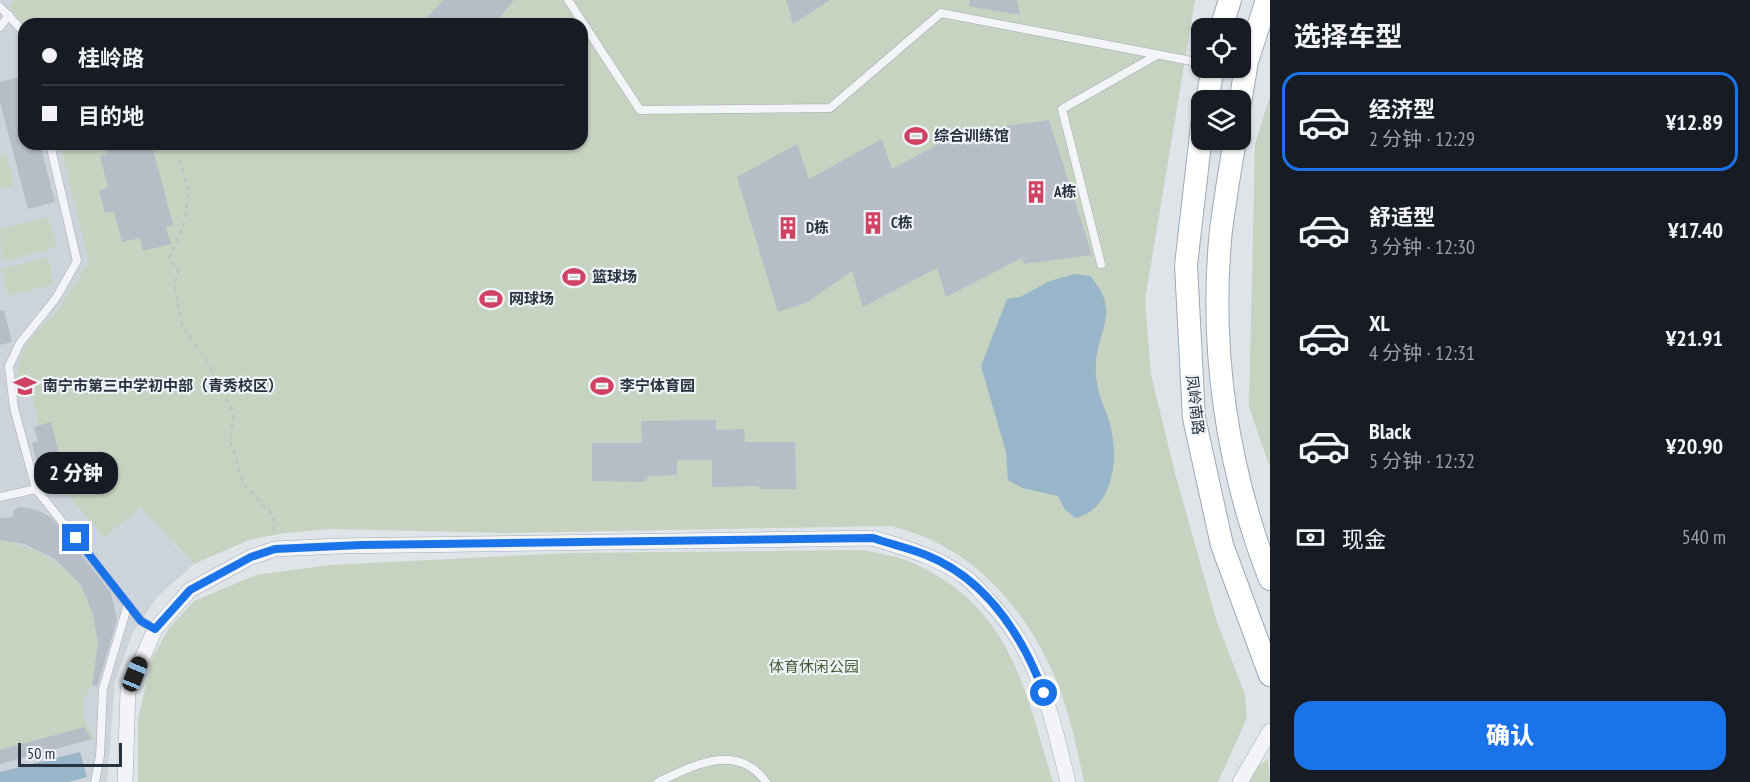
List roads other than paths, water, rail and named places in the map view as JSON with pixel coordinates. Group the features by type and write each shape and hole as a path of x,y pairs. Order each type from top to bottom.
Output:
{"main road":[{"path":"1223,18 1227,0"},
{"path":"1242,90 1247,61 1267,0"},
{"name":"凤岭南路","path":"1199,150 1186,265 1194,418 1222,545 1270,675"},
{"name":"凤岭南路","path":"1233,150 1221,231 1219,311 1223,403 1236,472 1257,546 1270,579"},
{"path":"1186,265 1220,267"}],"street":[{"path":"125,782 128,691 155,629 190,590 251,557 275,549 362,545 873,538 927,556 966,578 1009,622 1032,661 1050,709 1068,782"},
{"path":"1240,782 1270,731"}],"lane":[{"path":"568,0 580,18"},
{"path":"0,7 18,25"},
{"path":"588,31 640,110 830,108 941,13 1191,61"},
{"path":"0,27 9,15"},
{"path":"1101,264 1062,109 1157,55"},
{"path":"51,150 77,261 56,298 20,343 9,366 14,408 36,489 141,621 155,629"},
{"path":"0,497 36,489"},
{"path":"95,782 100,756 104,689 128,604"},
{"path":"658,782 697,764 730,760 752,765 766,782"}],"water":[{"path":"1074,274 1090,276 1105,302 1105,324 1098,347 1096,375 1110,424 1114,451 1111,480 1106,493 1099,504 1076,518 1065,510 1058,496 1022,488 1008,480 1006,452 981,366 1007,299 1020,297 1050,281"},
{"path":"80,752 87,777 68,782 0,782 0,772"}],"place":[{"name":"综合训练馆","path":"916,136"},
{"name":"A栋","path":"1036,192"},
{"name":"C栋","path":"873,223"},
{"name":"D栋","path":"788,228"},
{"name":"篮球场","path":"574,277"},
{"name":"网球场","path":"491,299"},
{"name":"南宁市第三中学初中部（青秀校区）","path":"25,386"},
{"name":"李宁体育园","path":"602,386"}],"park label":[{"name":"体育休闲公园","path":"814,667"}]}
